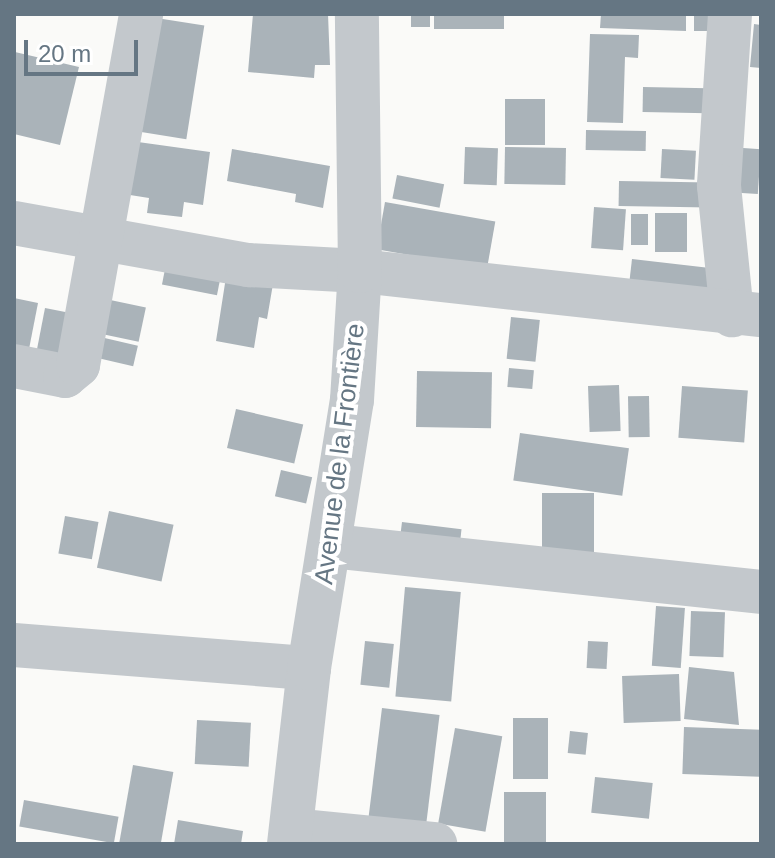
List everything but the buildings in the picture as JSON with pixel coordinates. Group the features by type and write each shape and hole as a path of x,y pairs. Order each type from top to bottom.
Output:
{"street":[{"path":"14,366 74,374 104,239 141,14"},
{"name":"Avenue de la Frontière","path":"290,837 309,668 332,546 352,400 360,271 357,14"},
{"path":"14,223 248,265 360,271 746,315 719,186 730,14"},
{"path":"332,546 761,592"},
{"path":"14,645 309,668"},
{"path":"290,837 435,844"}]}
